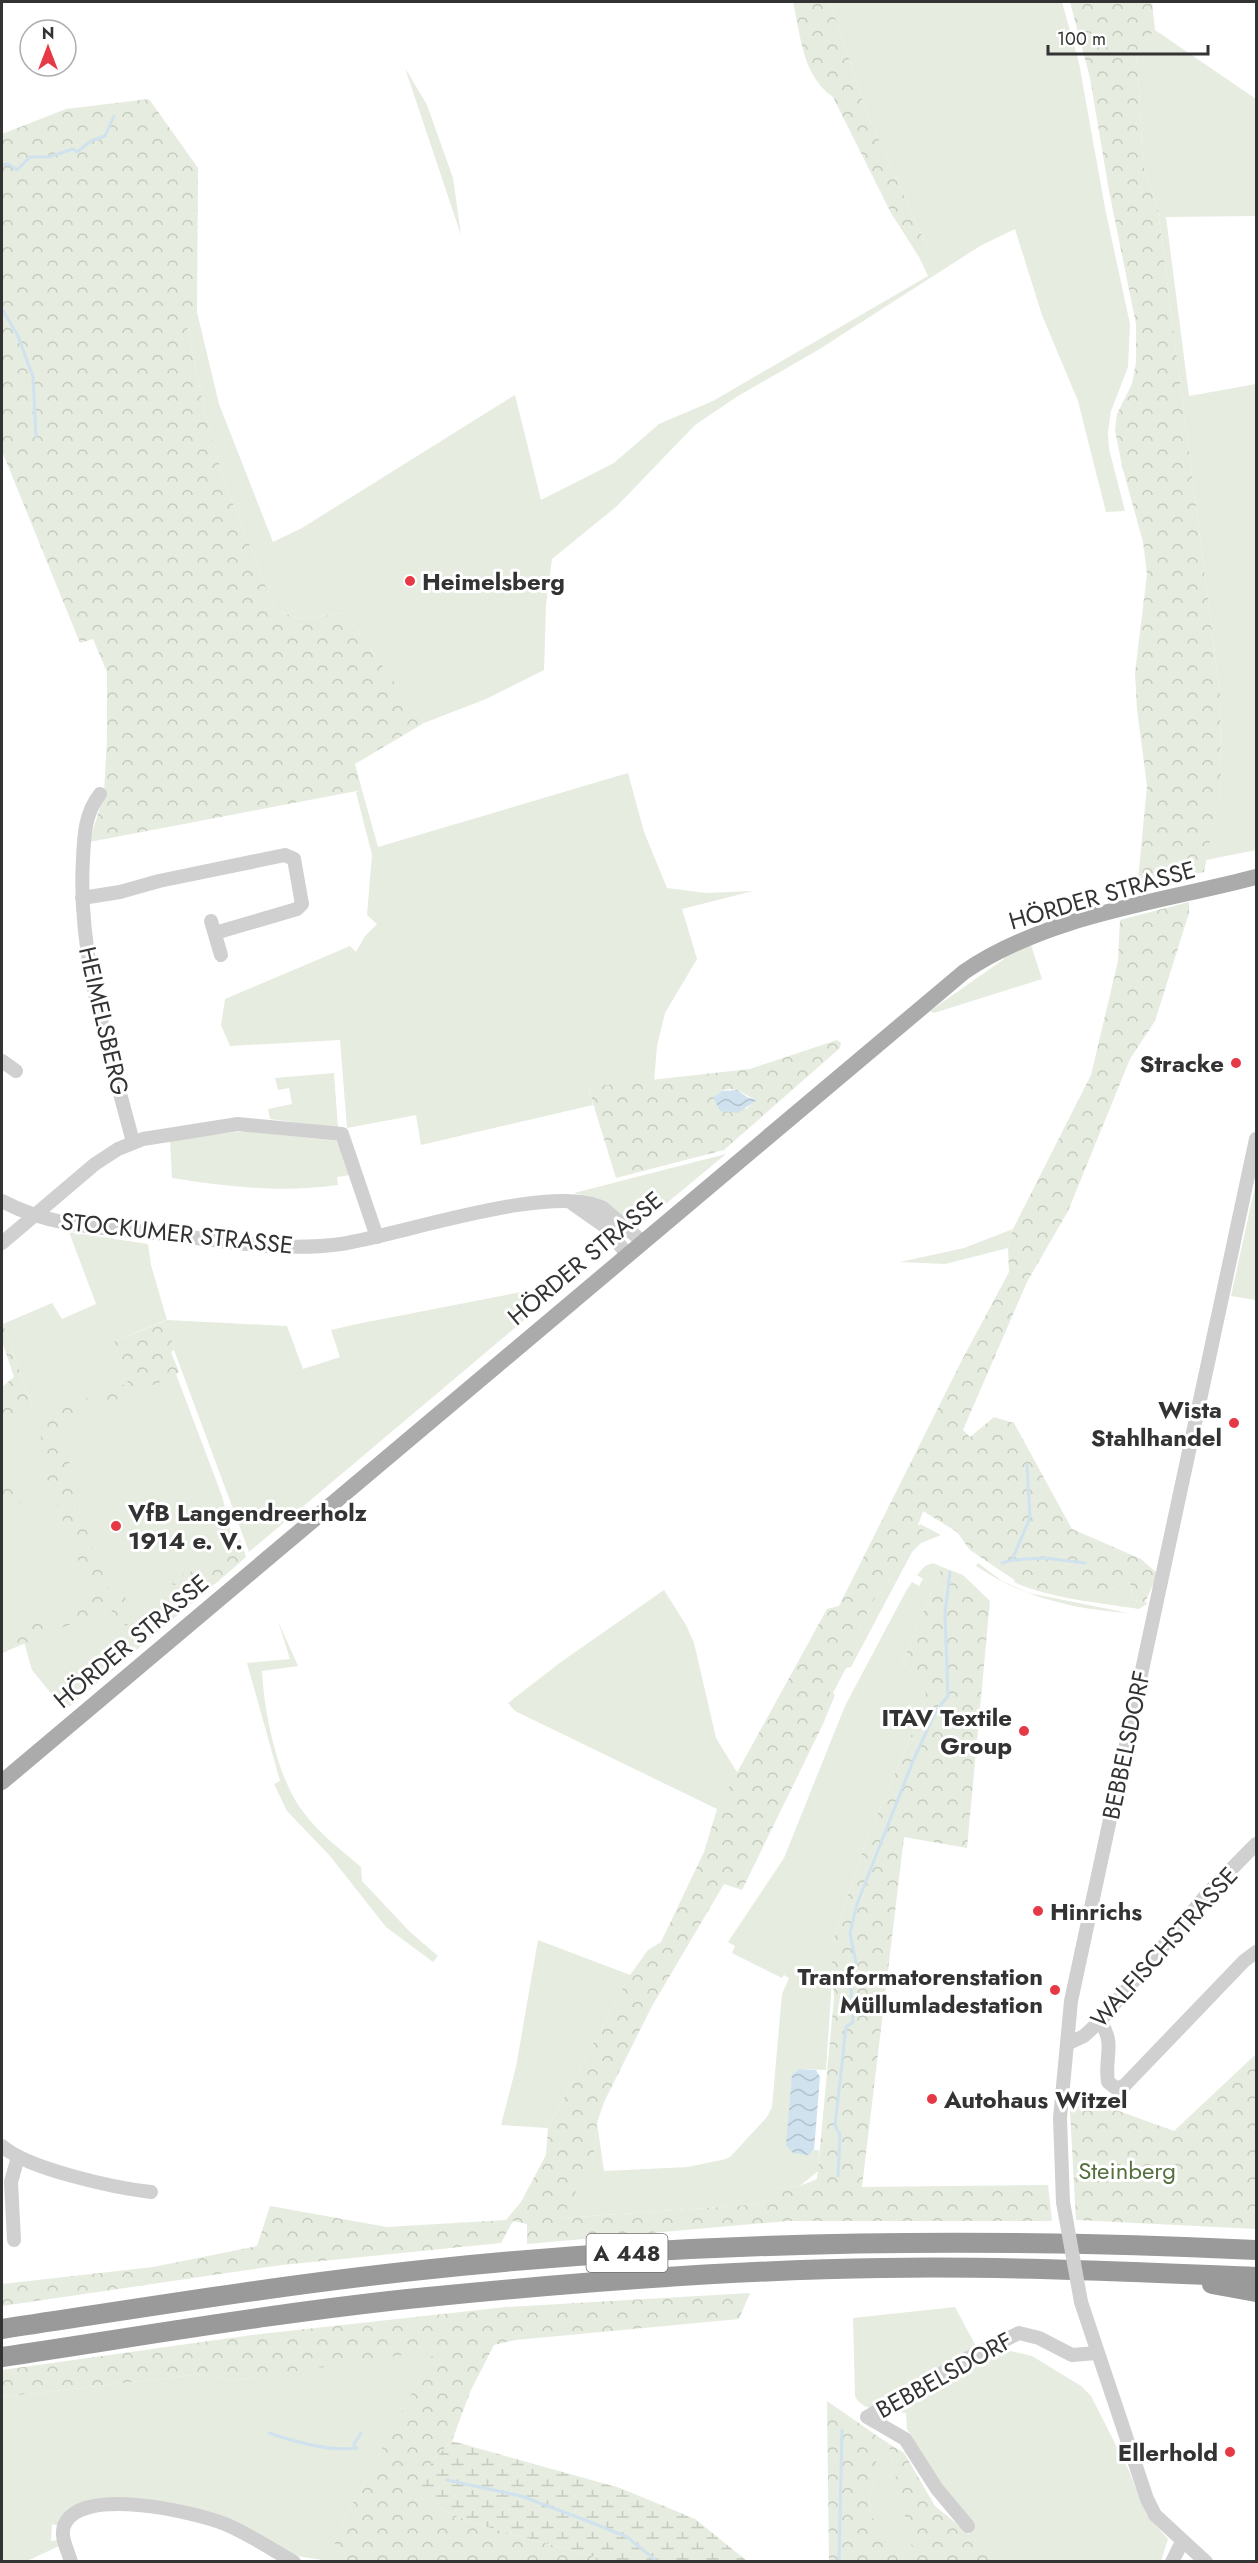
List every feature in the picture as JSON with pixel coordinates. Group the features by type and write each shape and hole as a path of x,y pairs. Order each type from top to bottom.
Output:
{"highway":[{"name":"A 448","path":"2,2330 272,2288 422,2270 572,2256 857,2242 1145,2245 1257,2250"},
{"name":"A 448","path":"2,2357 278,2315 425,2297 715,2274 883,2268 1257,2277"},
{"path":"1184,2274 1224,2289 1257,2292"}],"main road":[{"name":"HÖRDER STRASSE","path":"2,1782 918,1009 974,965 1004,947 1046,930 1257,877"}],"street":[{"name":"HEIMELSBERG","path":"100,794 92,804 85,831 82,898 90,974 133,1142"},
{"path":"82,898 120,892 159,881 285,855 294,859 302,904 291,911 213,927 221,955"},
{"path":"2,1061 16,1071"},
{"path":"2,1243 95,1164 133,1142 155,1136 238,1124 342,1134 377,1237"},
{"name":"BEBBELSDORF","path":"1206,2562 1155,2515 1147,2499 1096,2353 1081,2302 1063,2202 1059,2132 1071,2001 1257,1139"},
{"name":"STOCKUMER STRASSE","path":"2,1201 36,1216 74,1224 278,1247 340,1244 522,1204 568,1202 595,1204 603,1208 643,1242"},
{"path":"568,1202 596,1219 628,1255"},
{"name":"WALFISCHSTRASSE","path":"1067,2044 1084,2036 1100,2021 1208,1893 1257,1844"},
{"path":"1100,2021 1108,2032 1110,2045 1108,2082 1117,2089 1125,2085 1244,1961 1257,1952"},
{"path":"2,2146 18,2157 127,2189 151,2192"},
{"path":"14,2240 11,2182 18,2157"},
{"name":"BEBBELSDORF","path":"968,2526 938,2488 905,2439 867,2418 949,2369 1020,2333 1039,2338 1072,2355 1096,2353"},
{"path":"71,2562 64,2542 63,2527 69,2518 77,2511 111,2505 146,2505 186,2511 225,2524 294,2562"},
{"path":"1172,2562 1182,2541"}],"green space":[{"path":"793,2 830,2 866,111 927,247 919,257 891,213 833,97 815,78 809,67"},
{"path":"830,2 1062,2 1079,63 1105,208 1130,324 1128,367 1111,411 1108,432 1109,449 1125,511 1106,512 1078,401 1042,315 1015,229 980,246 818,350 738,396 695,425 617,506 552,559 546,605 544,670 486,699 424,723 344,613 301,619 275,610 224,481 205,412 187,326 197,312 219,404 273,542 302,528 515,395 541,500 614,463 659,424 713,401 928,276 919,257 927,247 866,111"},
{"path":"1070,2 1152,2 1155,30 1137,50 1143,165 1158,210 1220,693 1221,785 1204,872 1137,890 1147,786 1137,709 1135,673 1147,574 1143,542 1122,466 1115,430 1117,414 1132,384 1136,363 1136,324 1109,191 1090,78"},
{"path":"1155,30 1256,99 1256,216 1166,217 1189,396 1256,384 1256,850 1206,860 1221,785 1220,693 1158,210 1143,165 1137,50"},
{"path":"405,68 427,105 453,178 461,235"},
{"path":"149,99 198,168 197,312 187,326 205,412 224,481 275,610 301,619 344,613 424,723 355,764 362,790 89,842 104,795 107,672 93,639 80,643 2,451 2,134 66,109"},
{"path":"628,773 644,832 667,888 706,893 753,891 682,909 697,959 665,1013 657,1046 654,1082 588,1087 593,1105 421,1145 416,1115 347,1128 340,1040 230,1046 221,1025 225,999 350,946 356,952 365,936 377,924 367,915 372,855 356,792 362,790 378,847"},
{"path":"1189,902 1189,913 1155,1021 1130,1059 1068,1211 1027,1282 963,1430 970,1437 994,1417 1014,1423 1072,1529 1141,1559 1158,1574 1145,1602 1133,1600 1130,1582 1116,1586 1105,1594 1084,1595 1043,1590 1016,1581 970,1550 957,1532 923,1511 918,1525 925,1532 914,1537 885,1588 874,1599 855,1639 858,1648 830,1690 831,1699 824,1722 742,1890 724,1884 652,2006 604,2102 597,2123 593,2160 562,2218 762,2204 777,2188 800,2186 817,2179 834,1998 832,1965 835,1933 866,1841 926,1701 926,1694 903,1661 942,1567 963,1575 990,1601 967,1848 904,1837 862,2187 1048,2185 1052,2221 788,2221 527,2244 527,2224 513,2221 501,2243 282,2265 2,2306 2,2284 153,2267 257,2246 270,2206 387,2227 506,2220 521,2202 546,2155 548,2128 630,1975 648,1950 661,1942 704,1852 717,1809 827,1609 839,1606 963,1358 1009,1272 1008,1248 1013,1229 1091,1075 1118,961 1120,920"},
{"path":"1030,942 1042,979 934,1013 930,1011 1004,959 1002,955"},
{"path":"837,1040 841,1043 840,1048 724,1150 616,1178 588,1087 750,1069","holes":["737,1090 756,1100 746,1109 713,1097 722,1091"]},
{"path":"334,1073 338,1128 270,1119 268,1109 292,1104 289,1088 278,1090 275,1078"},
{"path":"245,1131 338,1141 350,1175 337,1177 338,1185 296,1189 234,1186 172,1178 170,1140"},
{"path":"726,1154 645,1221 630,1218 628,1221 597,1198 574,1193"},
{"path":"1256,1182 1256,1300 1231,1296"},
{"path":"1013,1229 1008,1248 945,1264 900,1262 964,1248"},
{"path":"69,1232 148,1244 151,1265 167,1320 287,1326 303,1369 340,1357 331,1330 521,1292 529,1316 249,1552 174,1350 166,1320 113,1342 124,1370 179,1372 176,1374 222,1496 239,1563 68,1708 63,1708 32,1670 20,1628 2,1632 2,1431 32,1406 3,1324 52,1303 62,1319 96,1304"},
{"path":"167,1320 174,1350 171,1352 179,1372 170,1378 59,1423 60,1427 56,1429 81,1494 74,1497 109,1591 113,1596 124,1595 137,1619 125,1626 109,1608 2,1653 2,1632 89,1606 83,1594 90,1591 45,1474 44,1460 48,1446 42,1444 38,1417 128,1383 113,1342"},
{"path":"3,1324 32,1406 2,1431 2,1387 14,1377 2,1341"},
{"path":"24,1482 31,1499 2,1510 2,1489"},
{"path":"920,1524 941,1535 921,1543 912,1552 851,1667 846,1668 833,1693 835,1695 824,1722 831,1699 830,1690 857,1648 855,1639 874,1599 885,1588"},
{"path":"240,1539 246,1557 215,1584 209,1580 173,1585 171,1579 217,1562"},
{"path":"933,1563 942,1567 903,1661 926,1694 926,1701 866,1841 835,1933 826,2070 799,2069 812,2153 814,2150 819,2150 818,2171 800,2186 777,2188 762,2204 561,2218 593,2160 597,2123 604,2171 688,2167 726,2159 767,2117 772,2107 782,1994 789,1978 784,1975 782,1978 732,1953 735,1946 728,1942 784,1858 845,1706 906,1591 912,1582 919,1586 923,1579 917,1575 925,1566"},
{"path":"978,1563 1002,1581 1024,1591 1011,1586 993,1577 976,1566"},
{"path":"1015,1580 1043,1590 1105,1594 1116,1586 1130,1582 1133,1600 1148,1603 1139,1609 1075,1599 1029,1588 1014,1582"},
{"path":"664,1590 686,1625 694,1643 716,1738 738,1774 717,1809 515,1711 508,1703 561,1662"},
{"path":"1031,1593 1128,1613 1068,1605"},
{"path":"278,1621 298,1666 262,1671 273,1743 285,1779 307,1817 329,1840 361,1867 362,1881 410,1932 438,1956 433,1962 386,1927 330,1856 287,1811 274,1784 280,1781 247,1663 290,1659"},
{"path":"538,1940 630,1975 548,2128 501,2125 516,2067"},
{"name":"Steinberg","path":"1256,2054 1256,2229 1076,2220 1069,2093 1174,2131"},
{"path":"750,2293 739,2319 516,2340 494,2345 470,2392 452,2441 432,2461 429,2471 432,2505 473,2523 595,2557 601,2561 329,2561 341,2525 435,2350 232,2381 202,2374 2,2397 2,2370 252,2335 506,2307"},
{"path":"955,2307 978,2350 1007,2350 1032,2356 1081,2386 1091,2396 1129,2471 1147,2516 1168,2539 1161,2561 1002,2561 970,2535 961,2513 939,2485 907,2429 906,2413 870,2408 859,2401 855,2396 853,2318"},
{"path":"436,2349 341,2525 329,2561 284,2554 264,2541 121,2501 59,2526 52,2524 51,2541 58,2540 59,2546 27,2561 2,2561 2,2397 202,2374 232,2381"},
{"path":"827,2401 876,2435 876,2478 869,2498 871,2515 902,2561 829,2561"},
{"path":"876,2435 888,2443 916,2560 902,2561 871,2515 869,2498 876,2478"},
{"path":"452,2441 620,2488 695,2519 747,2561 601,2561 595,2557 473,2523 432,2505 420,2490 432,2461"},
{"path":"888,2443 904,2453 935,2506 1002,2561 913,2561 915,2560"}],"water":[{"path":"737,1090 757,1100 738,1113 720,1111 713,1097 722,1091"},
{"path":"799,2069 816,2070 820,2077 814,2150 808,2155 793,2153 786,2145 792,2075"}],"waterway":[{"path":"2,165 8,164 17,170 30,157 49,157 73,149 77,152 91,141 105,136 114,116"},
{"path":"2,309 18,336 33,377 36,437"},
{"path":"1002,1563 1012,1560 1030,1518 1027,1465"},
{"path":"1013,1560 1044,1558 1085,1563"},
{"path":"838,2176 840,2135 835,2126 846,2027 853,2022 851,1989 856,1963 850,1933 857,1904 913,1761 936,1711 948,1696 945,1614 950,1572"},
{"path":"839,2562 842,2430"},
{"path":"269,2433 301,2443 335,2449 357,2448"},
{"path":"355,2448 354,2444 361,2433"},
{"path":"447,2480 521,2496 585,2520 627,2537 658,2562"}],"place":[{"name":"Heimelsberg","path":"410,581"},
{"name":"Stracke","path":"1236,1063"},
{"name":"Wista Stahlhandel","path":"1234,1423"},
{"name":"VfB Langendreerholz 1914 e. V.","path":"116,1526"},
{"name":"ITAV Textile Group","path":"1024,1731"},
{"name":"Hinrichs","path":"1038,1911"},
{"name":"Tranformatorenstation Müllumladestation","path":"1055,1990"},
{"name":"Autohaus Witzel","path":"932,2099"},
{"name":"Ellerhold","path":"1230,2452"}]}
